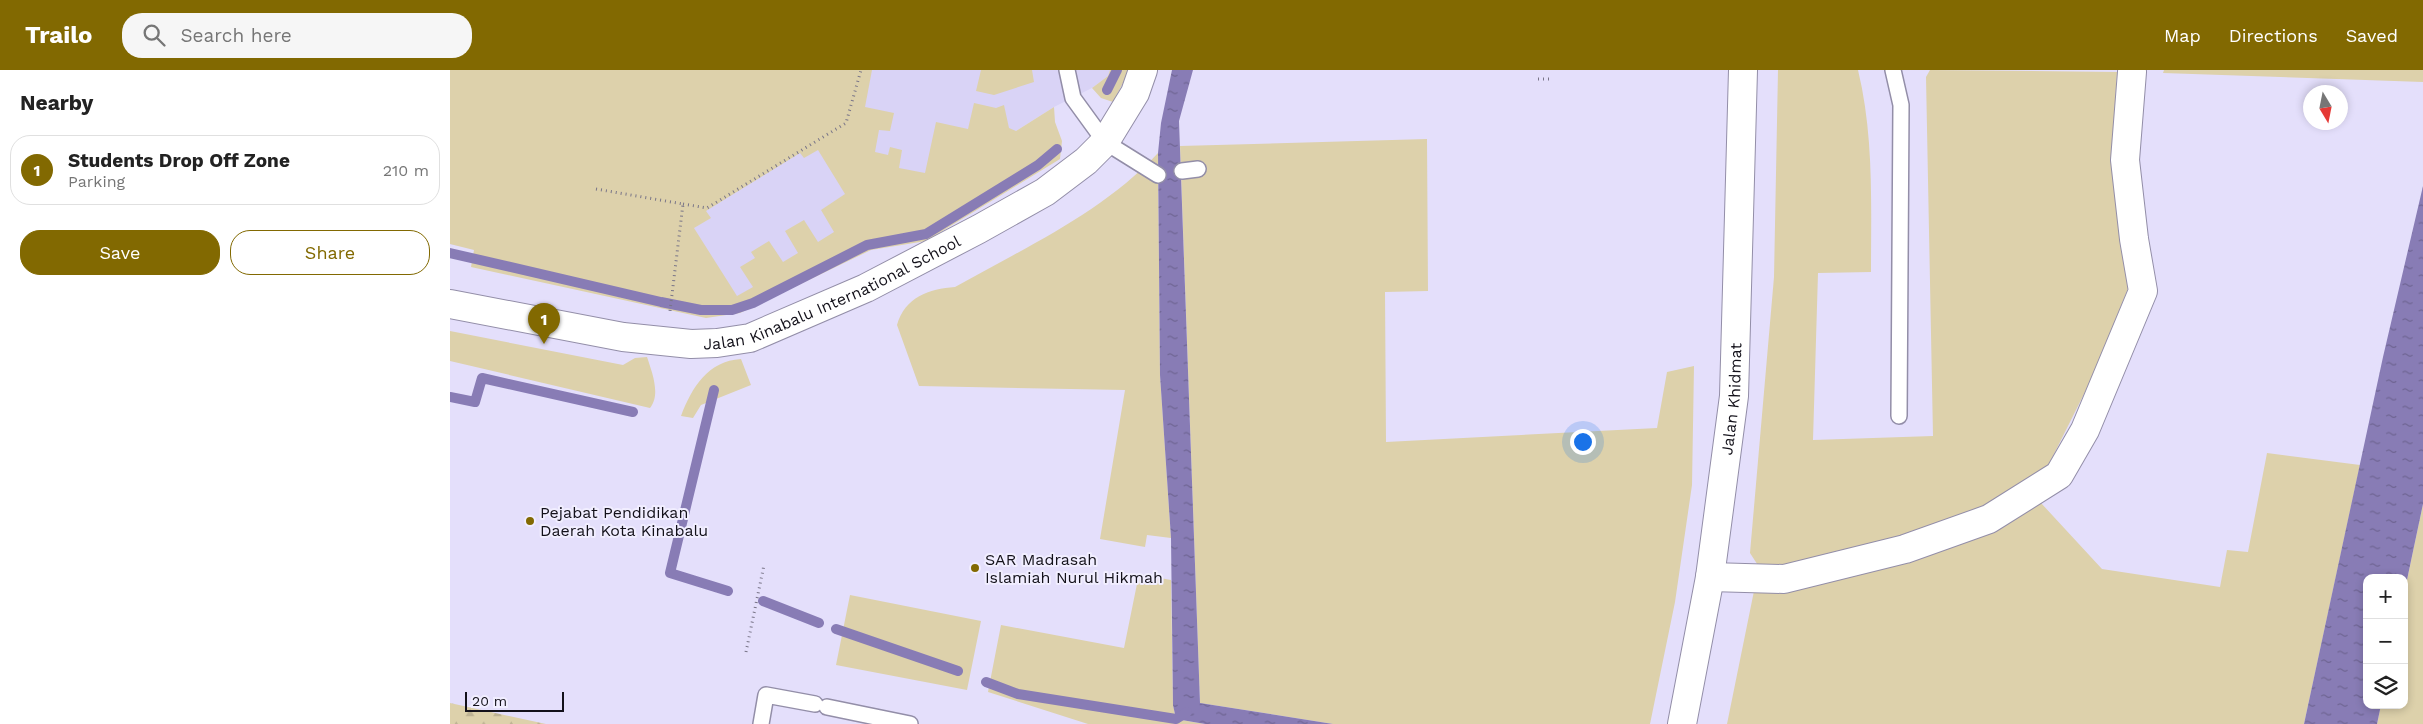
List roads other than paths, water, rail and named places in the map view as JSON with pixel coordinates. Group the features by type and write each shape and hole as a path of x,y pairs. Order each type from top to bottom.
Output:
{"street":[{"name":"Jalan Kinabalu International School","path":"450,304 623,337 691,344 717,343 750,338 866,288 1045,192 1086,161 1105,142 1136,93 1143,70"},
{"name":"Jalan Khidmat","path":"1682,724 1710,577 1734,396 1743,70"},
{"path":"1710,577 1784,579 1905,549 1989,519 2059,474 2085,430 2143,291 2125,160 2132,72"}],"lane":[{"path":"1067,70 1073,98 1105,142 1158,175"},
{"path":"1893,70 1901,105 1898,416"},
{"path":"1182,171 1198,169"},
{"path":"761,724 766,695 910,724"}],"water":[{"path":"1172,70 1193,70 1179,121 1200,703 1333,724 1205,724 1176,719 1173,705 1171,538 1160,375 1158,153 1161,123"},
{"path":"2423,186 2423,504 2408,575 2363,574 2363,709 2380,709 2377,724 2304,724 2383,357"}],"waterway":[{"path":"1107,90 1117,70"},
{"path":"450,253 661,302 701,310 732,310 753,303 867,245 926,234 1038,165 1057,149"},
{"path":"450,397 475,402 482,378 633,412"},
{"path":"714,390 670,573 728,591"},
{"path":"763,601 819,623"},
{"path":"836,629 958,671"},
{"path":"986,682 1018,694 1176,719 1187,712"}],"place":[{"name":"Students Drop Off Zone","path":"544,344"},
{"name":"Pejabat Pendidikan Daerah Kota Kinabalu","path":"530,521"},
{"name":"SAR Madrasah Islamiah Nurul Hikmah","path":"975,568"}]}
